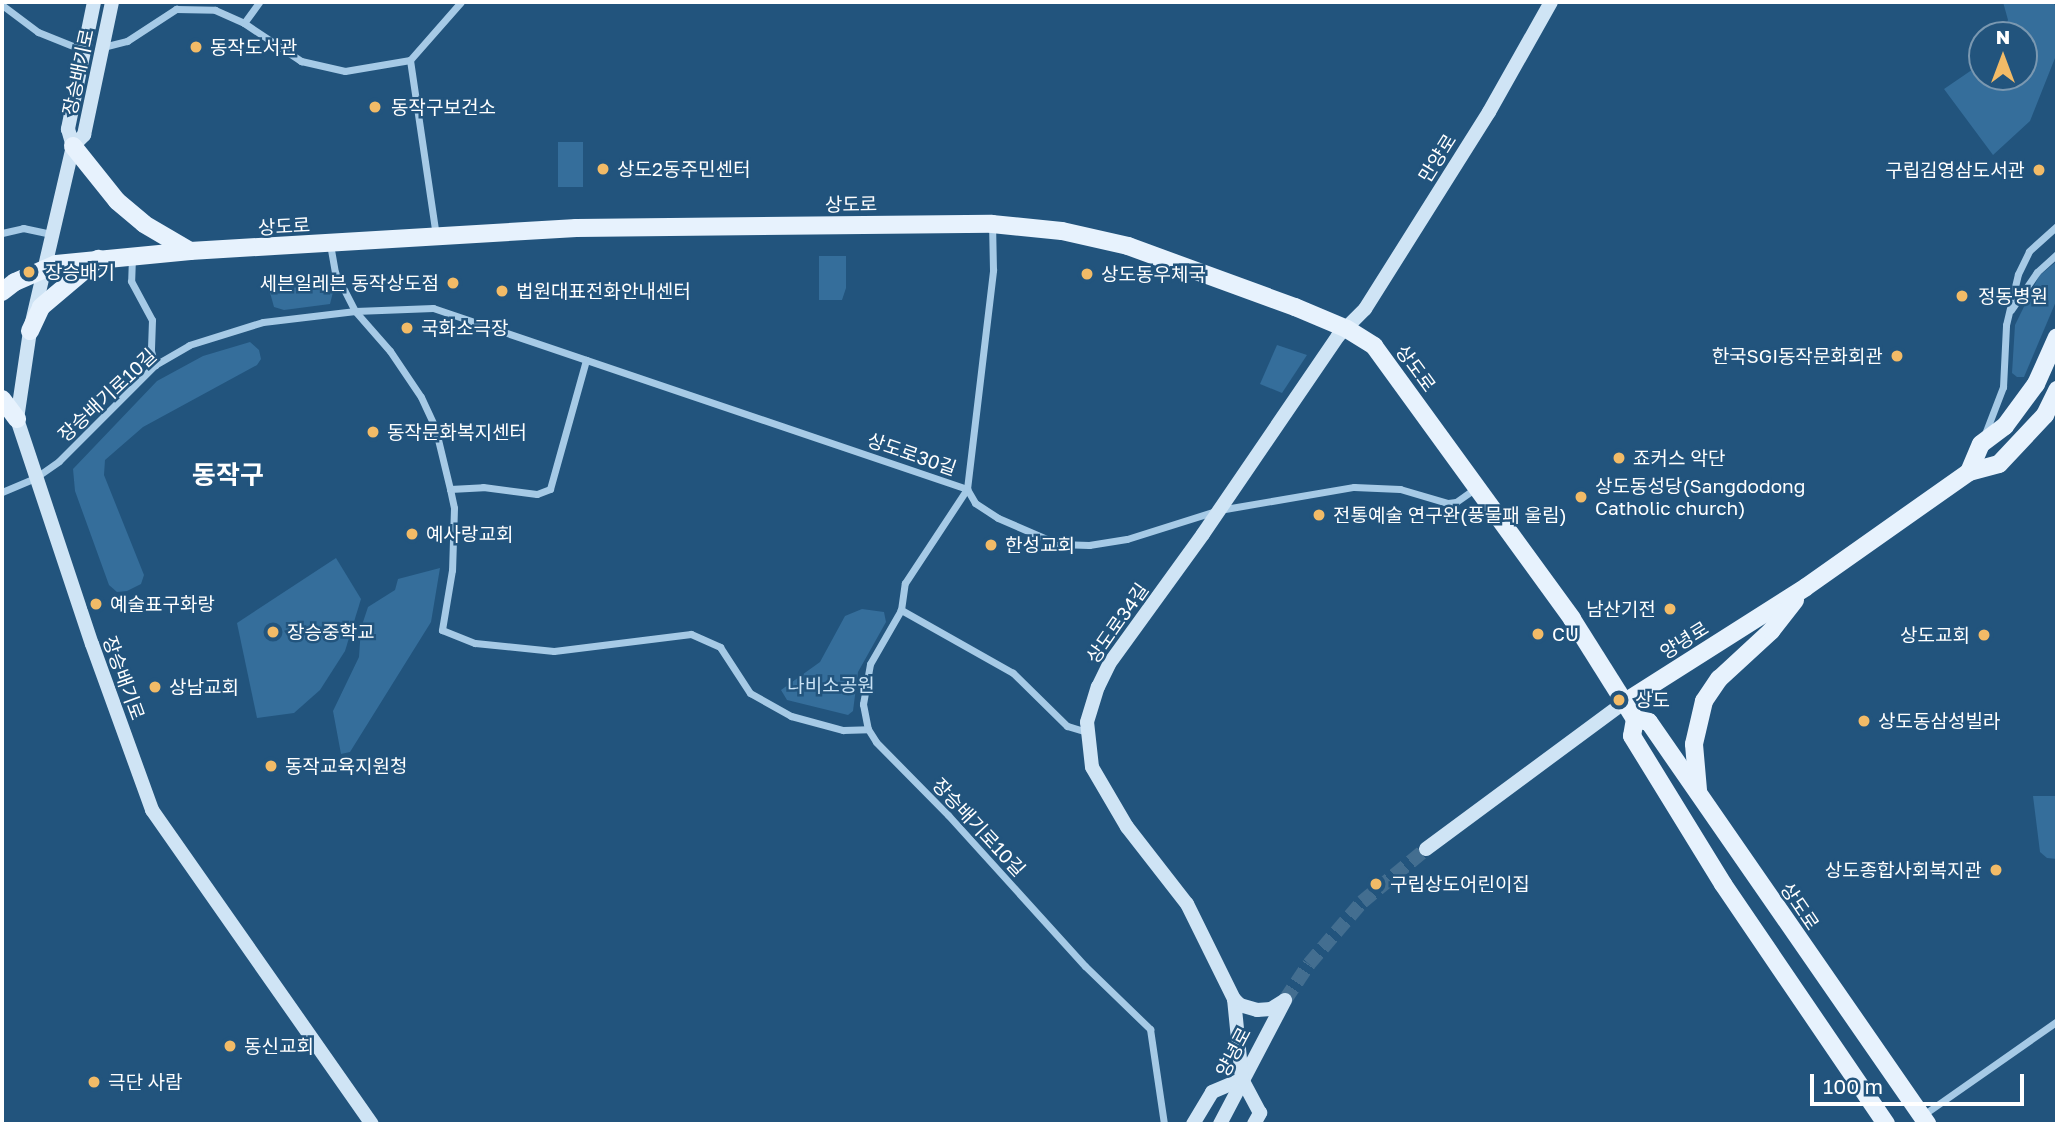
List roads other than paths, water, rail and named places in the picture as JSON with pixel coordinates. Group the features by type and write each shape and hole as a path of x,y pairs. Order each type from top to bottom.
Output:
{"main road":[{"name":"장승배기로","path":"94,2 68,128 73,146 30,331 18,419 35,478 152,810 372,1124"},
{"name":"장승배기로","path":"73,146 84,135 112,2"},
{"name":"만양로","path":"1347,329 1365,309 1483,121 1551,2"},
{"path":"73,146 117,201 144,224 190,251"},
{"name":"상도로","path":"2,292 45,267 98,259 190,251 576,228 992,224 1062,231 1128,246 1295,307 1347,329 1374,346 1572,619 1635,719 1632,736 1723,884 1886,1124"},
{"path":"30,331 41,307 98,259"},
{"name":"상도로34길","path":"1242,1079 1234,999 1187,904 1127,827 1091,767 1087,732 1098,687 1109,664 1330,348 1347,329"},
{"name":"양녕로","path":"1969,472 1982,444 2005,426 2036,384 2057,337"},
{"name":"양녕로","path":"1426,849 1625,702 1806,587 1969,472 1999,464 2038,423 2057,390"},
{"path":"2,399 18,419"},
{"path":"2038,423 2057,415"},
{"path":"1700,801 1694,744 1704,701 1719,679 1771,631 1806,587"},
{"name":"상도로","path":"1635,719 1649,722 1700,801 1924,1120"},
{"name":"양녕로","path":"1220,1124 1285,1000 1271,1009 1257,1010 1240,1005 1234,999"},
{"path":"1193,1124 1212,1092 1242,1079 1260,1113 1254,1124"}],"street":[{"path":"244,23 259,2"},
{"path":"103,47 127,41 176,9 215,10 244,23 301,61 345,71 410,60 461,2"},
{"path":"2,5 38,32 85,51"},
{"path":"410,60 436,236"},
{"path":"330,244 335,272 355,311 390,351 421,397 435,427 454,508 452,570 442,630 475,643 554,651 691,634 720,647 750,694 791,716 843,730 868,729 863,704 870,664 901,611 905,583 967,489 993,270 992,224"},
{"path":"1982,444 2003,387 2006,321 2018,274 2029,251 2057,226"},
{"path":"2,233 23,228 52,234"},
{"path":"2006,321 2037,272 2057,254"},
{"path":"132,257 131,281 152,320 151,351 155,365"},
{"name":"상도로30길","path":"355,311 433,308 967,489 975,503 998,518 1058,544 1089,545 1127,539 1219,510"},
{"name":"장승배기로10길","path":"2,492 35,478 59,461 155,365 189,345 263,322 355,311"},
{"path":"450,489 483,487 537,494 550,489 586,360"},
{"path":"1219,510 1354,487 1400,489 1448,503 1456,502 1477,488"},
{"path":"901,611 1013,673 1068,726 1087,732"},
{"name":"장승배기로10길","path":"868,729 876,741 948,816 1084,967 1150,1029 1164,1124"},
{"path":"1924,1120 2057,1021"}],"tunnel":[{"path":"1285,1000 1309,964 1362,902 1426,849"}],"place":[{"name":"동작도서관","path":"196,47"},
{"name":"동작구보건소","path":"375,107"},
{"name":"상도2동주민센터","path":"603,169"},
{"name":"구립김영삼도서관","path":"2039,170"},
{"name":"장승배기","path":"29,272"},
{"name":"상도동우체국","path":"1087,274"},
{"name":"세븐일레븐 동작상도점","path":"453,283"},
{"name":"법원대표전화안내센터","path":"502,291"},
{"name":"정동병원","path":"1962,296"},
{"name":"국화소극장","path":"407,328"},
{"name":"한국SGI동작문화회관","path":"1897,356"},
{"name":"동작문화복지센터","path":"373,432"},
{"name":"죠커스 악단","path":"1619,458"},
{"name":"상도동성당(Sangdodong Catholic church)","path":"1581,497"},
{"name":"전통예술 연구완(풍물패 울림)","path":"1319,515"},
{"name":"예사랑교회","path":"412,534"},
{"name":"한성교회","path":"991,545"},
{"name":"예술표구화랑","path":"96,604"},
{"name":"남산기전","path":"1670,609"},
{"name":"장승중학교","path":"273,632"},
{"name":"CU","path":"1538,634"},
{"name":"상도교회","path":"1984,635"},
{"name":"상남교회","path":"155,687"},
{"name":"상도","path":"1619,700"},
{"name":"상도동삼성빌라","path":"1864,721"},
{"name":"동작교육지원청","path":"271,766"},
{"name":"상도종합사회복지관","path":"1996,870"},
{"name":"구립상도어린이집","path":"1376,884"},
{"name":"동신교회","path":"230,1046"},
{"name":"극단 사람","path":"94,1082"}],"district":[{"name":"동작구","path":"228,475"}],"park label":[{"name":"나비소공원","path":"831,685"}]}
